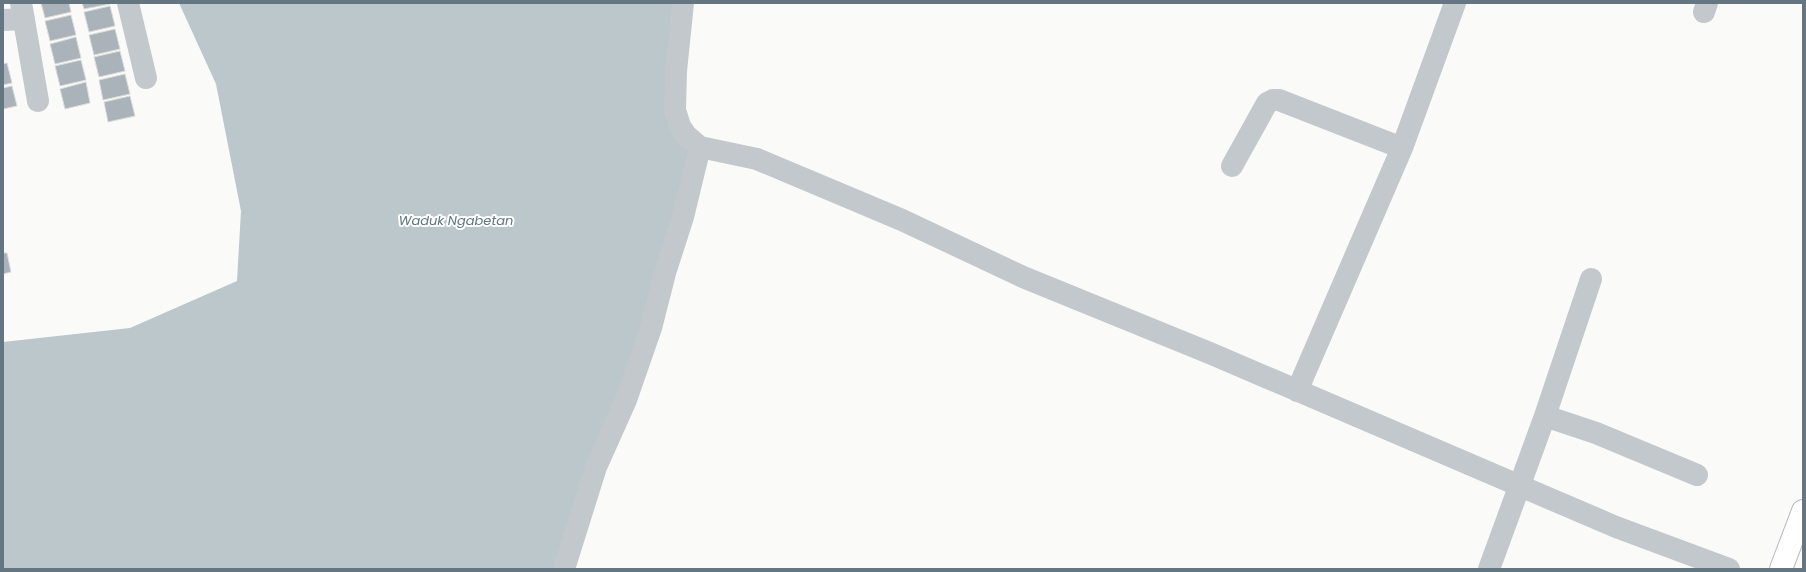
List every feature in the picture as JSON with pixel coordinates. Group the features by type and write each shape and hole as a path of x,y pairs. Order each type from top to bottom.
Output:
{"main road":[{"path":"1781,569 1803,511"}],"street":[{"path":"128,3 146,78"},
{"path":"684,3 676,72 675,110 680,126 686,135 700,147 757,159 902,220 1023,277 1156,331 1616,527 1729,569"},
{"path":"1297,391 1402,148 1455,3"},
{"path":"16,14 38,101"},
{"path":"1232,166 1267,103 1273,100 1279,100 1402,148"},
{"path":"564,569 596,467 626,400 651,328 665,273 683,217 700,147"},
{"path":"1489,569 1545,416 1591,279"},
{"path":"1545,416 1596,433 1697,475"}],"water":[{"name":"Waduk Ngabetan","path":"179,3 675,3 675,110 695,165 565,569 3,569 3,342 130,328 237,281 241,211 216,84"}],"building":[{"path":"41,3 69,3 71,12 45,18"},
{"path":"82,3 109,3 110,4 84,9"},
{"path":"110,6 115,26 89,32 84,12"},
{"path":"71,15 76,35 50,41 45,21"},
{"path":"115,29 120,49 94,55 89,35"},
{"path":"76,37 81,58 55,64 50,44"},
{"path":"120,51 125,71 99,77 94,57"},
{"path":"81,60 86,80 60,86 55,66"},
{"path":"7,63 12,83 3,85 3,64"},
{"path":"125,74 130,94 103,100 99,80"},
{"path":"86,82 90,103 65,109 60,89"},
{"path":"12,86 17,106 3,109 3,88"},
{"path":"130,96 135,116 108,122 104,102"},
{"path":"3,253 7,253 11,272 3,274"}]}
